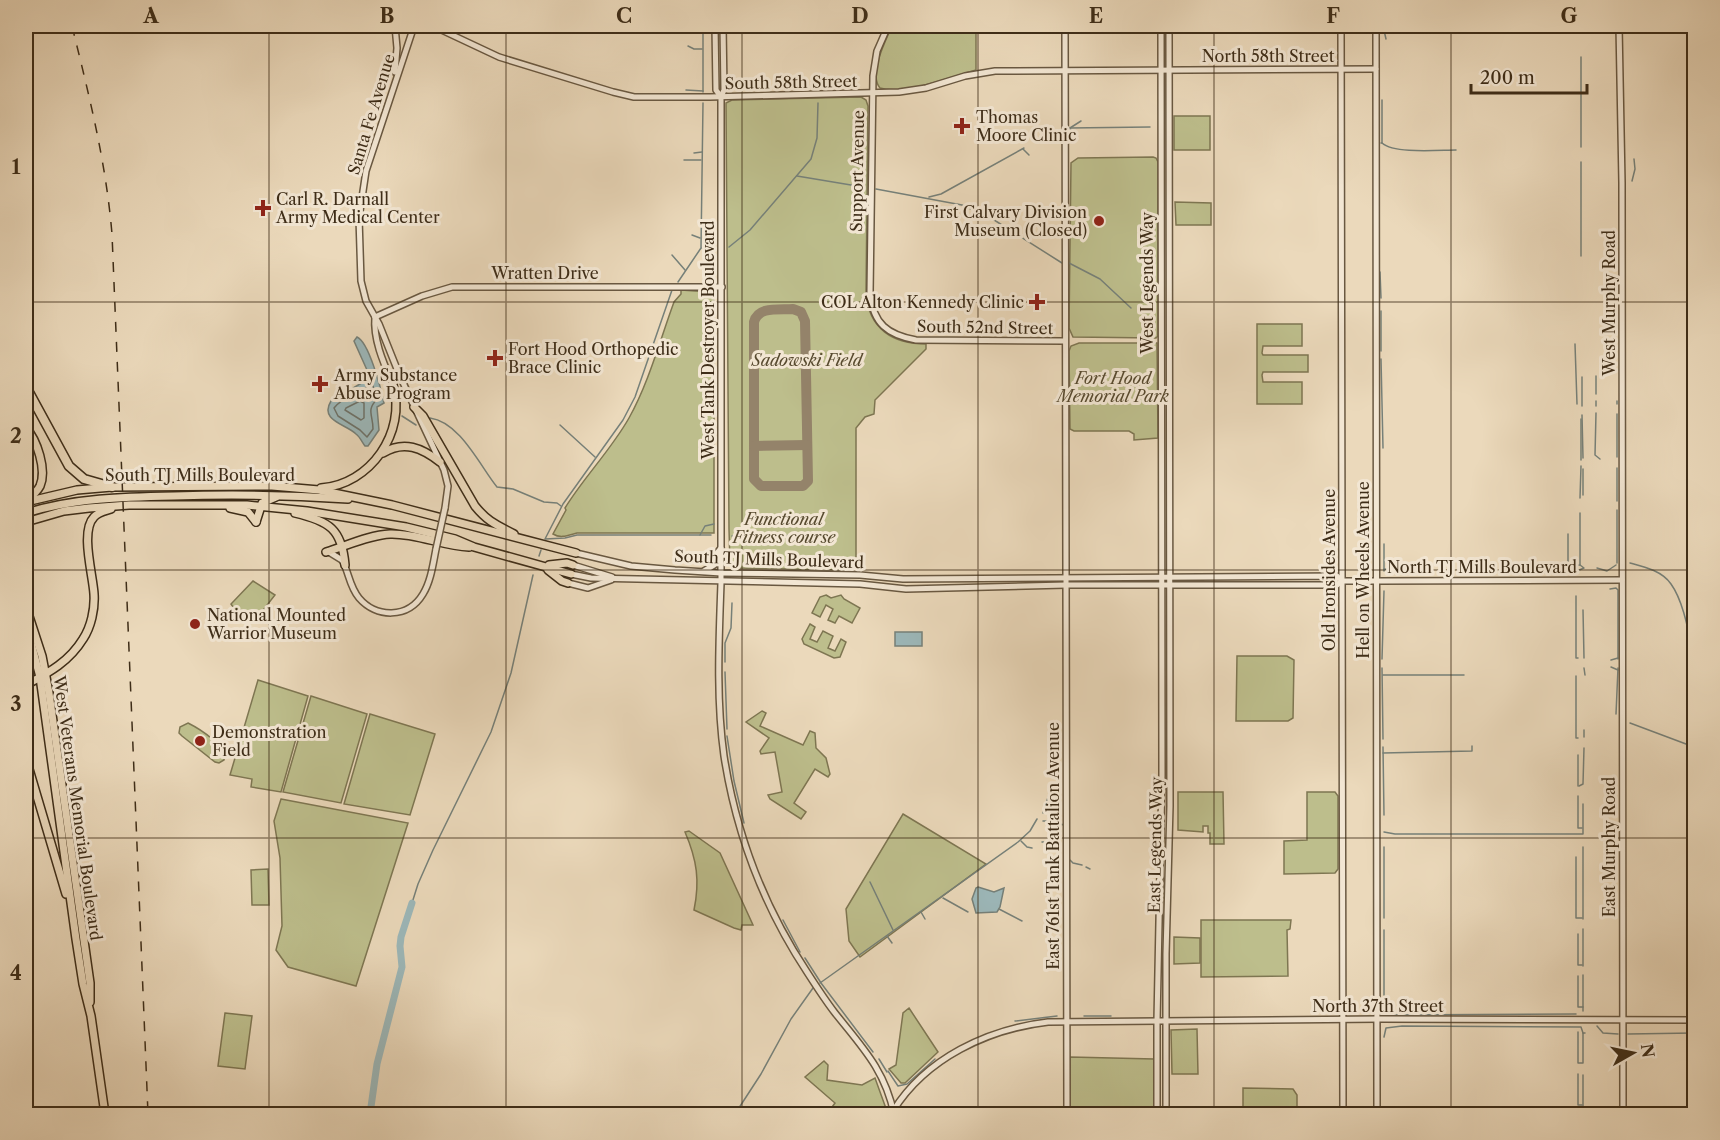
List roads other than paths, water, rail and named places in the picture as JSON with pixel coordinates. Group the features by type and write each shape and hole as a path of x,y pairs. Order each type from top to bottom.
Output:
{"highway":[{"path":"26,387 69,466 84,479 112,487"}],"main road":[{"path":"376,459 393,432 396,420 398,405 393,385"},
{"path":"414,407 423,416 483,517 524,539"},
{"path":"26,428 37,448 42,474 39,488 26,502"},
{"path":"305,489 337,486 350,480 389,449 407,446 427,451 440,462"},
{"name":"South TJ Mills Boulevard","path":"26,502 77,490 112,487 225,486 305,489 374,501 576,553"},
{"path":"220,503 248,512 256,522 264,501 293,495"},
{"name":"South TJ Mills Boulevard","path":"26,513 48,506 86,500 132,497 293,495 374,501"},
{"name":"South TJ Mills Boulevard","path":"26,522 64,511 129,505 220,503 308,510 375,521 455,539 474,547 571,574"},
{"path":"26,685 43,676 71,655 84,637 90,623 94,597 88,543 90,523 93,517 102,512 129,505"},
{"path":"264,506 320,519 338,534 343,547 345,565"},
{"path":"326,552 391,534 453,546 474,547"},
{"name":"West Veterans Memorial Boulevard","path":"26,607 36,633 43,676 90,983 91,1016"},
{"name":"West Veterans Memorial Boulevard","path":"26,624 43,676 76,939 91,1016 105,1114"},
{"path":"26,759 62,874 76,939"}],"street":[{"path":"394,80 397,48 395,26"},
{"name":"Santa Fe Avenue","path":"345,565 352,589 368,607 378,612 396,613 411,607 423,594 430,578 448,486 440,462 361,286 359,218 366,171 394,80 414,26"},
{"name":"South 58th Street","path":"433,26 500,57 626,95 721,97 872,94 919,90 965,76 995,71 1161,70"},
{"name":"West Tank Destroyer Boulevard","path":"715,26 716,90 721,97"},
{"name":"West Tank Destroyer Boulevard","path":"723,26 724,90 721,97 722,583 719,663 722,729 730,789 740,830 778,923 806,971 834,1012 872,1059 885,1085 894,1113"},
{"name":"Support Avenue","path":"877,318 870,293 872,94 877,51 888,26"},
{"name":"East 761st Tank Battalion Avenue","path":"1065,26 1067,1114"},
{"name":"West Legends Way","path":"1161,26 1161,576"},
{"name":"West Legends Way","path":"1169,26 1170,576"},
{"name":"Old Ironsides Avenue","path":"1341,26 1343,1114"},
{"name":"Hell on Wheels Avenue","path":"1376,26 1377,1114"},
{"name":"West Murphy Road","path":"1619,26 1622,183 1622,580"},
{"name":"North 58th Street","path":"1161,70 1376,69"},
{"name":"Wratten Drive","path":"375,317 422,296 452,287 722,287"},
{"path":"375,317 374,327 382,358 393,385"},
{"name":"South 52nd Street","path":"877,318 890,333 916,340 1065,341"},
{"path":"701,572 714,565 721,548"},
{"path":"326,552 339,556 345,565"},
{"name":"South TJ Mills Boulevard","path":"576,553 631,566 721,573 812,573 927,580 1170,576"},
{"path":"571,574 593,570 616,579"},
{"path":"571,574 588,588 616,579"},
{"name":"South TJ Mills Boulevard","path":"571,574 591,578 722,583 860,584 906,589 1170,585"},
{"name":"East Legends Way","path":"1157,1114 1162,789 1161,576"},
{"name":"North TJ Mills Boulevard","path":"1170,576 1337,576 1342,581"},
{"name":"East Legends Way","path":"1166,1114 1170,576"},
{"name":"North TJ Mills Boulevard","path":"1170,585 1337,585 1342,581 1622,580"},
{"name":"East Murphy Road","path":"1622,580 1623,1114"},
{"path":"1162,775 1166,786 1170,789"},
{"path":"1162,789 1167,794 1170,806"},
{"name":"North 37th Street","path":"894,1113 899,1101 945,1058 981,1039 1030,1024 1067,1020 1695,1020"}],"water":[{"path":"357,337 370,356 384,403 377,407 379,430 368,446 365,446 352,431 331,418 328,413 331,401 365,381 367,370 354,341"},
{"path":"895,632 922,632 922,646 895,646"},
{"path":"978,887 994,892 1004,888 997,912 976,913 972,899"}],"waterway":[{"path":"703,26 703,92"},
{"path":"1383,26 1386,39"},
{"path":"688,46 702,49"},
{"path":"1581,57 1581,147"},
{"path":"686,90 703,91"},
{"path":"1381,143 1382,100"},
{"path":"678,282 701,248 703,103"},
{"path":"729,247 750,230 811,159 817,138 818,103"},
{"path":"1074,136 1070,128 1081,121"},
{"path":"1069,128 1150,127"},
{"path":"1382,143 1396,149 1406,150 1456,150"},
{"path":"929,197 941,194 1024,148"},
{"path":"1023,149 1029,155"},
{"path":"694,153 702,152"},
{"path":"1632,181 1635,169 1634,159"},
{"path":"684,160 701,160"},
{"path":"1581,162 1581,256"},
{"path":"797,176 863,187"},
{"path":"876,189 962,205 991,218 1062,263"},
{"path":"982,214 989,210"},
{"path":"692,235 700,238"},
{"path":"702,248 712,247"},
{"path":"672,255 685,270"},
{"path":"1069,263 1100,279 1131,308"},
{"path":"1380,272 1381,298"},
{"path":"672,290 635,397 623,420 563,504 545,539 577,535 711,535"},
{"path":"1381,311 1381,351"},
{"path":"1575,344 1577,404"},
{"path":"1381,359 1383,448"},
{"path":"1596,376 1596,394"},
{"path":"1582,377 1582,406"},
{"path":"1596,401 1596,406"},
{"path":"1596,413 1595,455 1600,459"},
{"path":"1617,414 1617,457"},
{"path":"1582,415 1583,458"},
{"path":"402,416 416,425"},
{"path":"430,418 441,421 460,436 497,487 513,489 544,502 557,503 561,506"},
{"path":"1581,419 1581,460"},
{"path":"560,425 595,457"},
{"path":"1580,498 1581,466"},
{"path":"1617,468 1617,501"},
{"path":"1583,469 1583,495"},
{"path":"1617,510 1617,563"},
{"path":"1535,573 1572,573 1584,568 1580,565 1580,513"},
{"path":"700,535 705,526 714,524"},
{"path":"1568,534 1568,566 1580,565"},
{"path":"732,536 831,535"},
{"path":"1384,544 1384,571"},
{"path":"539,556 541,550"},
{"path":"1630,563 1658,573 1676,591 1683,609 1694,657"},
{"path":"1597,568 1607,571 1616,565"},
{"path":"1384,569 1410,572"},
{"path":"412,903 433,850 491,732 511,673 533,575"},
{"path":"1610,589 1618,590 1618,659"},
{"path":"1382,659 1384,591"},
{"path":"1576,596 1576,658 1578,658"},
{"path":"725,662 725,643 731,628 732,603"},
{"path":"1583,610 1584,658"},
{"path":"1611,660 1618,658"},
{"path":"1611,667 1618,670"},
{"path":"1382,668 1383,739"},
{"path":"1584,668 1585,675"},
{"path":"1616,714 1618,668"},
{"path":"725,672 727,729"},
{"path":"1383,675 1464,675"},
{"path":"1576,676 1576,738 1578,738"},
{"path":"1630,723 1694,747"},
{"path":"1584,730 1584,737"},
{"path":"727,736 744,823"},
{"path":"1383,753 1472,751 1472,746"},
{"path":"1383,747 1384,815"},
{"path":"1579,786 1583,784 1584,748"},
{"path":"1578,755 1578,786"},
{"path":"1043,813 1051,788 1057,784"},
{"path":"1578,796 1578,828 1582,828"},
{"path":"1384,832 1395,834 1583,834 1583,804"},
{"path":"820,983 1018,842 1030,831 1037,819"},
{"path":"1043,821 1058,821 1063,825"},
{"path":"1021,841 1027,847 1032,848"},
{"path":"1384,847 1384,918"},
{"path":"1583,847 1583,919"},
{"path":"1576,857 1576,918 1582,918"},
{"path":"1070,860 1082,865"},
{"path":"1086,867 1090,869"},
{"path":"870,882 893,930"},
{"path":"943,898 968,912"},
{"path":"370,1114 377,1064 402,967 401,937 412,903"},
{"path":"999,909 1022,921"},
{"path":"921,912 925,919"},
{"path":"783,920 800,952"},
{"path":"1583,929 1583,966"},
{"path":"1384,930 1384,995"},
{"path":"1578,934 1578,965 1582,965"},
{"path":"887,936 892,943"},
{"path":"805,958 873,1052"},
{"path":"1583,975 1583,1011"},
{"path":"1578,976 1578,1007 1583,1007"},
{"path":"735,1114 761,1074 791,1019 813,988"},
{"path":"1384,1003 1385,1015 1576,1014"},
{"path":"1015,1021 1057,1016"},
{"path":"1084,1016 1111,1016"},
{"path":"1384,1037 1386,1028 1402,1026 1581,1027 1583,1033"},
{"path":"1597,1026 1603,1033 1618,1034"},
{"path":"1578,1032 1578,1063 1583,1063 1583,1033 1585,1033"},
{"path":"1628,1034 1694,1033"},
{"path":"879,1059 887,1072"},
{"path":"888,1071 898,1086 907,1084 935,1059"},
{"path":"1578,1074 1578,1105 1582,1105"},
{"path":"1583,1075 1583,1114"},
{"path":"1537,1109 1583,1109"},
{"path":"1384,1114 1384,1111 1419,1111"}],"railway":[{"path":"72,26 91,103 112,234 148,1114"}],"place":[{"name":"Thomas Moore Clinic","path":"962,126"},
{"name":"Carl R. Darnall Army Medical Center","path":"263,208"},
{"name":"First Calvary Division Museum (Closed)","path":"1099,221"},
{"name":"COL Alton Kennedy Clinic","path":"1037,302"},
{"name":"Fort Hood Orthopedic Brace Clinic","path":"495,358"},
{"name":"Army Substance Abuse Program","path":"320,384"},
{"name":"National Mounted Warrior Museum","path":"195,624"},
{"name":"Demonstration Field","path":"200,741"}],"park label":[{"name":"Sadowski Field","path":"807,360"},
{"name":"Fort Hood Memorial Park","path":"1113,387"},
{"name":"Functional Fitness course","path":"784,528"}]}
